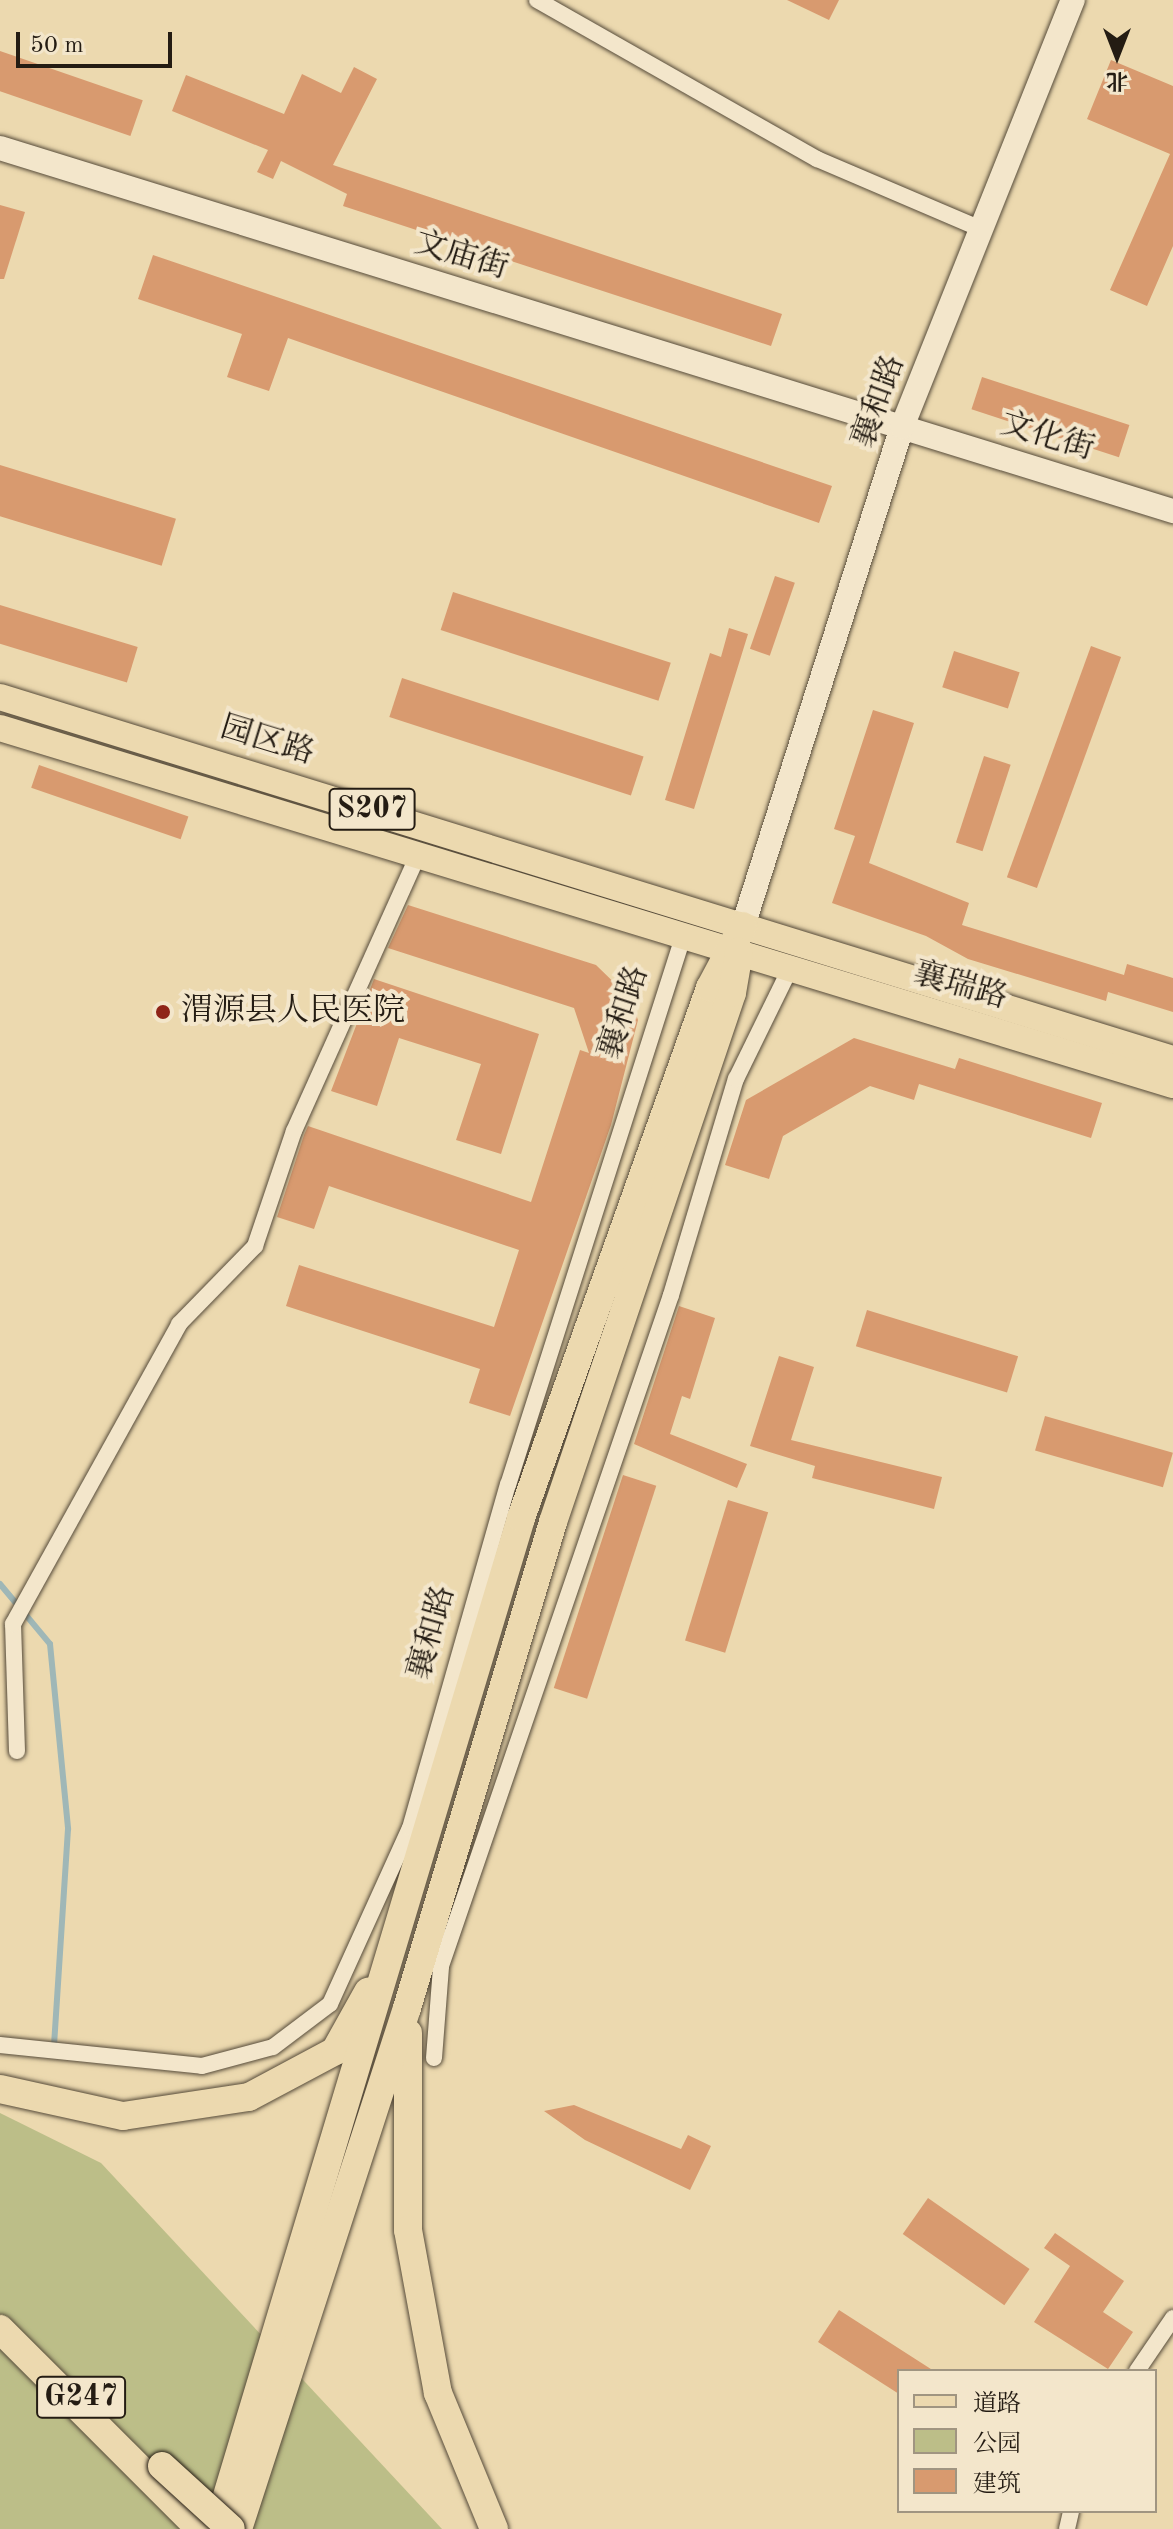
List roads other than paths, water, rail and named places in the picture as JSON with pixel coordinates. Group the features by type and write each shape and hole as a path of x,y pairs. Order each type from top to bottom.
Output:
{"highway":[{"path":"217,2529 521,1518 728,954 743,926"},
{"path":"238,2529 407,2008 553,1522 732,993 743,926"},
{"path":"0,2089 123,2116 249,2097 335,2051 396,1942"},
{"path":"407,2008 408,2230 438,2393 494,2529"},
{"name":"G247","path":"0,2329 156,2472 231,2529"},
{"path":"156,2472 200,2529"}],"main road":[{"name":"襄和路","path":"743,926 902,427 1073,0"},
{"name":"文庙街","path":"0,148 902,427"},
{"name":"文化街","path":"902,427 1173,511"},
{"name":"园区路","path":"0,697 743,926"},
{"name":"园区路","path":"0,728 728,954"},
{"name":"襄瑞路","path":"743,926 1173,1059"},
{"name":"襄瑞路","path":"728,954 1173,1085"}],"street":[{"path":"537,0 817,159 981,229"},
{"path":"17,1751 13,1624 179,1324 255,1246 294,1131 417,857"},
{"name":"襄和路","path":"0,2045 202,2066 273,2047 330,2004 410,1828 508,1485 682,940"},
{"path":"434,2058 441,1966 671,1295 736,1079 789,971"},
{"path":"1138,2369 1173,2318"}],"waterway":[{"path":"0,1584 50,1644 68,1829 54,2048"}],"place":[{"name":"渭源县人民医院","path":"163,1012"}]}
